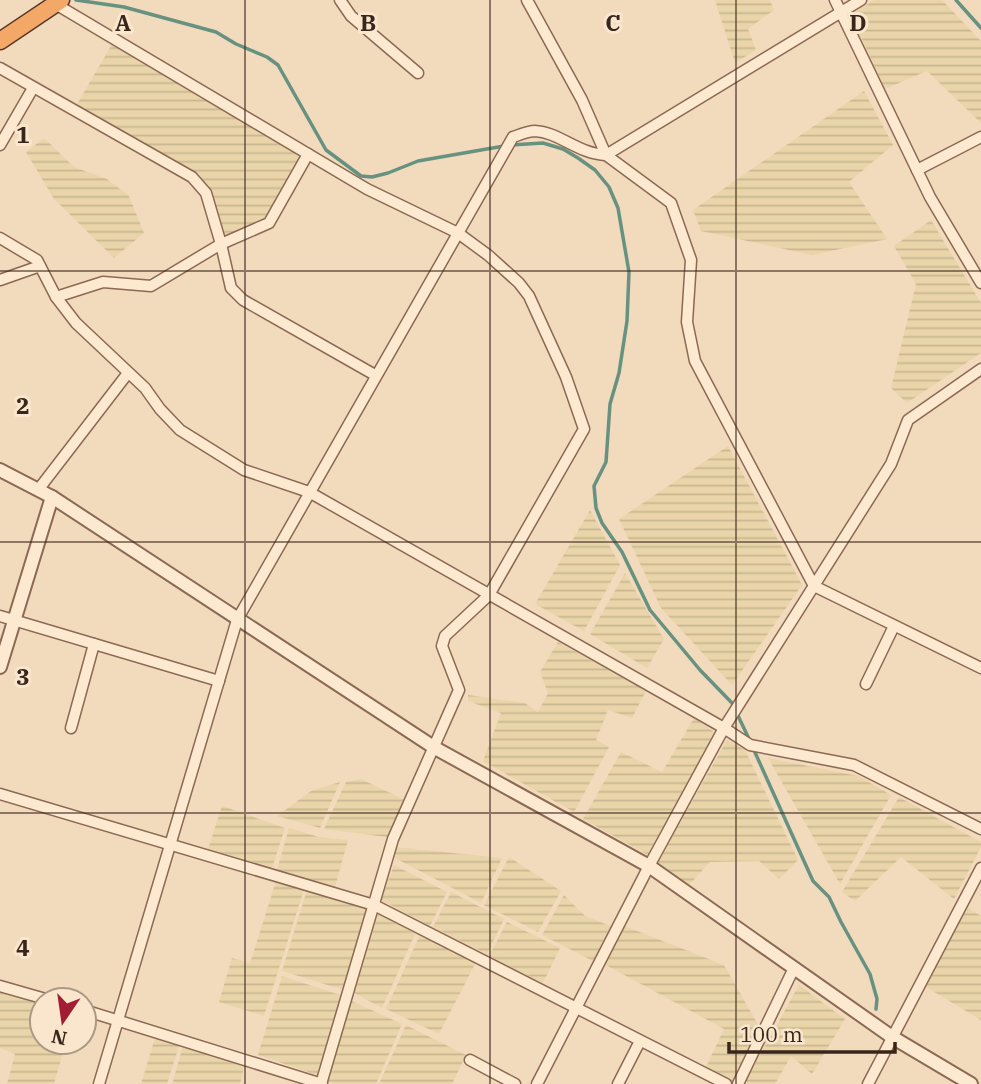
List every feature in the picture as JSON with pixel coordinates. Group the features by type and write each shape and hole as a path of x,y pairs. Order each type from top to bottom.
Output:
{"highway":[{"path":"0,41 55,1"}],"street":[{"path":"340,0 351,16 418,73"},
{"path":"527,0 582,100 606,155 671,202 691,260 687,322 695,360 814,586 981,668"},
{"path":"835,0 930,197 981,283"},
{"path":"99,1084 237,620 513,137 534,131 591,155 606,155 861,0"},
{"path":"55,1 367,189 458,233 488,255 519,283 529,296 566,377 584,429 489,595 445,636 442,646 459,690 393,839 322,1084 98,1014"},
{"path":"0,68 192,177 206,192 231,288 243,300 375,375"},
{"path":"0,145 33,88"},
{"path":"917,170 981,137"},
{"path":"56,297 103,282 151,286 221,244 269,223 308,153"},
{"path":"0,238 37,260 56,297 76,323 145,388 180,430 244,470 309,492 750,745 854,765 981,828"},
{"path":"0,280 40,266"},
{"path":"537,1084 649,866 724,728 891,464 908,420 981,369"},
{"path":"38,490 128,373"},
{"path":"0,470 52,498 435,748 649,866 793,970 892,1037 971,1084"},
{"path":"0,667 52,498"},
{"path":"0,616 219,681"},
{"path":"866,684 894,626"},
{"path":"71,728 94,644"},
{"path":"0,794 374,905 726,1084"},
{"path":"868,1084 981,868"},
{"path":"738,1084 793,970"},
{"path":"0,986 28,994"},
{"path":"618,1084 640,1041"},
{"path":"470,1060 515,1084"}],"shaded area":[{"path":"715,0 770,0 774,10 748,29 756,50 735,63"},
{"path":"874,0 942,0 981,41 981,123 927,71 885,89 851,15"},
{"path":"115,39 304,152 269,223 228,241 195,181 73,111"},
{"path":"864,91 893,145 849,182 887,239 812,255 701,231 693,210"},
{"path":"44,138 74,167 107,179 129,196 144,233 114,258 54,199 26,152"},
{"path":"931,220 981,303 981,353 907,403 891,388 916,284 894,246"},
{"path":"728,446 802,585 732,685 661,608 619,519"},
{"path":"590,510 620,565 584,631 535,604"},
{"path":"625,573 664,639 647,668 590,634"},
{"path":"558,642 646,691 632,718 608,710 596,740 609,747 574,812 483,761 501,713 468,701 468,695 525,703 538,712 548,693 540,672"},
{"path":"694,718 717,734 716,738 648,855 583,819 621,752 662,772"},
{"path":"727,740 745,750 798,860 779,879 759,861 710,862 688,886 657,863"},
{"path":"768,758 858,776 891,795 840,884"},
{"path":"361,779 405,800 387,837 324,829 346,782"},
{"path":"340,782 320,828 277,816 311,791"},
{"path":"899,797 981,842 981,847 954,899 901,857 855,901 842,892"},
{"path":"222,806 285,828 272,868 208,849"},
{"path":"289,828 319,837 348,840 335,887 277,870"},
{"path":"395,847 502,858 481,903 395,858"},
{"path":"509,857 561,891 538,932 484,905"},
{"path":"394,865 447,892 430,926 381,900"},
{"path":"277,878 305,886 264,1016 219,1002 232,958 250,963"},
{"path":"307,890 368,909 344,990 282,971"},
{"path":"451,892 504,919 487,954 433,927"},
{"path":"564,895 585,916 613,927 595,962 542,935"},
{"path":"965,906 981,916 981,1020 926,987"},
{"path":"378,914 415,934 382,1008 354,993"},
{"path":"507,922 560,948 543,983 489,956"},
{"path":"622,925 724,965 760,1028 733,1083 705,1069 724,1029 604,964"},
{"path":"420,935 476,962 439,1034 386,1009"},
{"path":"282,976 343,996 320,1076 258,1055"},
{"path":"799,985 845,1019 812,1074 791,1056 775,1084 744,1084"},
{"path":"0,992 28,1001 28,1056 62,1056 54,1084 7,1084 15,1054 0,1048"},
{"path":"352,1001 402,1024 376,1084 333,1084 323,1080"},
{"path":"406,1025 466,1055 452,1084 379,1084"},
{"path":"155,1038 179,1046 167,1084 141,1084"},
{"path":"183,1046 245,1064 240,1084 172,1084"}],"waterway":[{"path":"76,0 124,7 216,32 267,57 278,65 326,150 361,176 372,177 418,161 504,146"},
{"path":"956,0 981,28"},
{"path":"511,145 543,143 563,149 595,170 609,187 618,208 629,272 627,321 619,373 610,404 606,462 594,486 596,508 602,523 622,552 650,610 700,670 732,703 750,741"},
{"path":"753,748 813,881 829,897 870,974 877,999 876,1009"}]}
